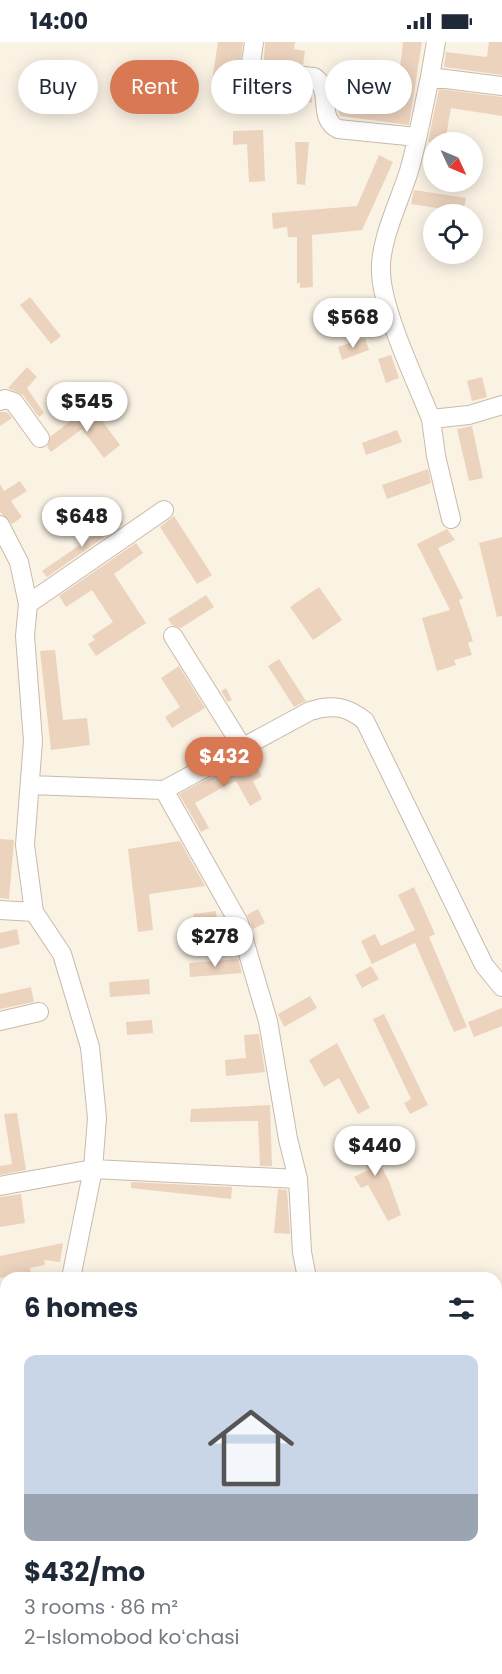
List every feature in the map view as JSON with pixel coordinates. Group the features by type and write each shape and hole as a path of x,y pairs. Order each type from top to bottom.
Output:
{"street":[{"path":"255,42 251,63 259,72 314,77 321,81 325,93 326,119 331,125 338,129 417,137"},
{"path":"436,42 417,137 383,251 381,272 402,344 431,419 436,456 451,519"},
{"path":"430,77 502,86"},
{"path":"0,401 5,399 14,402 40,438"},
{"path":"431,419 469,415 502,405"},
{"path":"28,604 164,510"},
{"path":"0,525 19,562 28,604 25,636 33,741 25,845 34,912 62,954 90,1047 97,1118 93,1169 72,1272"},
{"path":"173,636 243,748"},
{"path":"30,785 164,790 310,711 323,706 335,705 351,710 364,721 484,965 502,987"},
{"path":"164,790 239,922 268,1021 288,1139 298,1179 302,1252 306,1272"},
{"path":"0,910 34,912"},
{"path":"0,1021 39,1012"},
{"path":"0,1186 93,1169 298,1179"}],"building":[{"path":"218,42 243,42 241,60 215,60"},
{"path":"265,42 295,42 294,49 305,51 304,60 264,60"},
{"path":"403,42 422,42 412,106 412,60 401,60"},
{"path":"489,42 502,42 502,75 444,67 446,52 487,57"},
{"path":"439,89 502,97 502,116 451,108 447,132 430,132"},
{"path":"339,114 411,114 409,125 340,116"},
{"path":"263,130 265,181 249,182 247,144 233,145 233,131"},
{"path":"295,142 309,142 305,185 297,184"},
{"path":"379,155 393,162 362,230 312,235 313,287 300,288 300,283 297,283 297,237 288,237 287,227 273,229 272,213 357,206"},
{"path":"414,190 466,198 465,204 423,204 423,206 411,204"},
{"path":"30,297 61,336 51,344 20,305"},
{"path":"365,338 369,350 342,360 338,347"},
{"path":"391,355 399,378 386,383 378,359"},
{"path":"27,367 37,377 27,388 44,413 39,417 23,395 8,388"},
{"path":"482,377 487,397 472,401 467,381"},
{"path":"91,406 120,445 104,458 82,429 51,452 47,447 51,436"},
{"path":"0,412 7,412 12,418 0,426"},
{"path":"472,426 483,478 469,481 457,429"},
{"path":"397,430 402,442 366,455 362,443"},
{"path":"428,469 431,483 387,499 382,485"},
{"path":"20,481 27,491 11,501 22,517 12,524 0,512 0,484 4,491"},
{"path":"174,516 212,575 197,584 160,527"},
{"path":"119,518 123,524 47,577 42,571"},
{"path":"447,529 455,540 438,548 463,598 459,600 473,641 468,643 472,655 454,660 456,665 437,671 422,618 450,610 417,544"},
{"path":"502,537 502,616 497,617 479,543"},
{"path":"136,543 143,553 114,574 146,623 96,656 88,644 95,640 92,636 113,622 92,590 66,607 59,596"},
{"path":"319,587 342,620 313,640 290,607"},
{"path":"206,595 214,607 181,628 172,625 168,619"},
{"path":"55,650 63,720 87,718 90,745 51,750 40,651"},
{"path":"279,659 306,701 294,707 268,666"},
{"path":"179,666 205,708 172,728 165,717 180,707 161,678"},
{"path":"226,688 232,700 228,702 221,691"},
{"path":"251,756 262,776 253,781 262,799 250,806 236,781 225,786 195,803 209,828 201,832 179,794"},
{"path":"0,839 14,840 9,899 0,898"},
{"path":"180,841 205,886 149,894 153,930 138,932 128,849"},
{"path":"414,887 435,934 429,937 467,1027 454,1032 415,943 372,964 361,941 375,934 381,946 415,930 398,895"},
{"path":"258,909 265,923 253,929 247,915"},
{"path":"216,911 217,924 195,927 193,914"},
{"path":"17,929 20,944 0,949 0,933"},
{"path":"238,959 242,973 190,977 189,963"},
{"path":"371,966 379,979 362,988 355,975"},
{"path":"149,979 150,994 110,997 109,982"},
{"path":"31,987 34,1002 0,1009 0,994"},
{"path":"310,996 317,1008 284,1027 278,1014"},
{"path":"502,1008 502,1026 474,1037 468,1022"},
{"path":"384,1014 428,1105 410,1114 404,1103 411,1099 373,1019"},
{"path":"152,1020 153,1033 127,1035 126,1022"},
{"path":"259,1034 265,1072 226,1076 225,1060 246,1058 244,1035"},
{"path":"337,1043 370,1108 358,1114 339,1078 324,1087 309,1060"},
{"path":"270,1105 272,1166 260,1166 258,1121 190,1122 191,1109"},
{"path":"17,1113 26,1170 0,1175 0,1166 12,1164 4,1114"},
{"path":"361,1128 389,1181 401,1215 388,1221 368,1185 361,1188 354,1177 368,1170 349,1135"},
{"path":"131,1182 232,1187 231,1199 131,1188"},
{"path":"278,1189 287,1190 290,1234 274,1233"},
{"path":"21,1194 25,1223 0,1227 0,1197"},
{"path":"63,1243 60,1262 44,1260 45,1265 30,1268 31,1272 0,1272 0,1256"}]}
